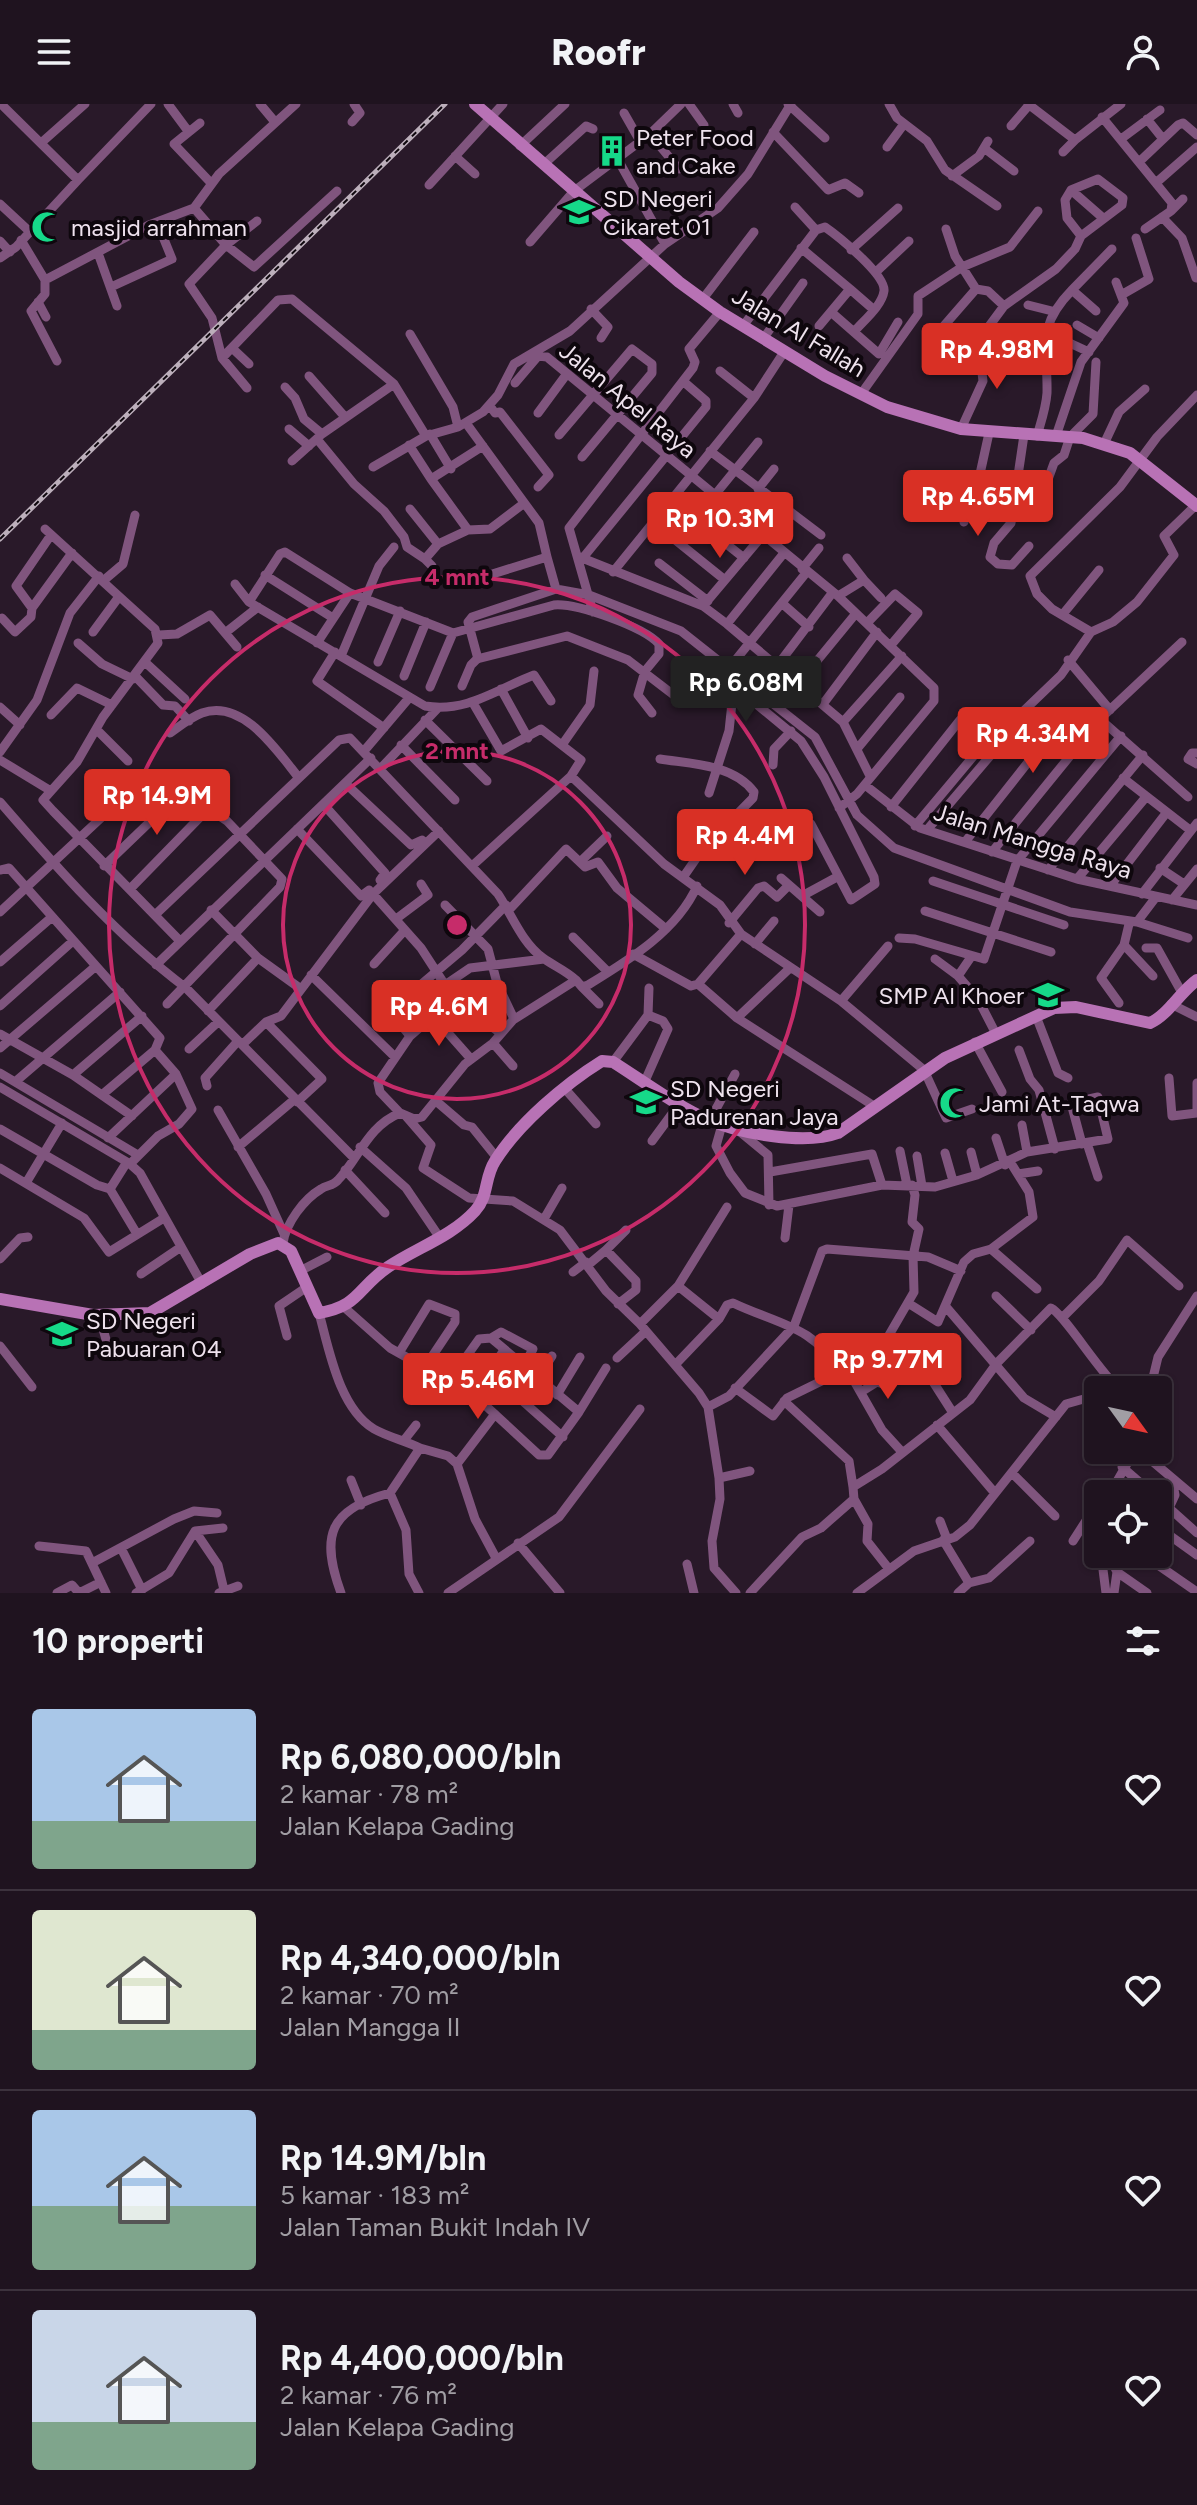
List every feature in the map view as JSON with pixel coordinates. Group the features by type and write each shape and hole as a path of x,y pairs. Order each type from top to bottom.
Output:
{"street":[{"path":"2,104 78,180"},
{"path":"41,143 85,104"},
{"path":"0,258 10,252 151,104"},
{"path":"168,104 188,131"},
{"path":"260,104 275,122"},
{"path":"45,280 157,222 194,208 211,183 296,104"},
{"path":"352,122 360,113 354,104"},
{"path":"429,185 455,156 482,111 503,104"},
{"path":"520,146 565,104"},
{"path":"530,242 574,191 650,134 681,104"},
{"path":"689,104 704,125"},
{"path":"904,104 891,108 904,124 927,141 938,162 952,176 997,206"},
{"path":"1063,152 1121,104"},
{"path":"373,467 428,435 462,425 490,406 514,364 570,331 665,244 735,191 789,105 825,138"},
{"path":"1011,126 1033,106 1075,140"},
{"path":"1121,139 1160,110"},
{"name":"Jalan Al Fallah","path":"482,111 702,300 782,351 887,407 961,429 1063,436 1104,444 1141,460 1196,505"},
{"path":"624,113 640,141"},
{"path":"1102,117 1170,199 1166,214 1182,238 1196,278"},
{"path":"1147,119 1163,139"},
{"path":"200,123 174,144 211,183"},
{"path":"1139,162 1183,123 1197,135"},
{"path":"887,147 904,124"},
{"path":"543,165 586,126 593,129"},
{"path":"773,132 828,190 845,183 859,193"},
{"path":"650,134 679,169"},
{"path":"952,176 986,144 1014,171"},
{"path":"1157,182 1197,147"},
{"path":"455,156 475,174"},
{"path":"617,158 665,244"},
{"path":"961,429 983,381 969,354 1004,306 1056,269 1075,249 1081,236 1122,205 1123,198 1097,178 1071,190 1064,207 1081,236"},
{"path":"1071,190 1103,218"},
{"path":"194,208 226,245 250,266 257,266 337,191"},
{"path":"1145,229 1183,199"},
{"path":"0,204 29,231"},
{"path":"795,207 816,230"},
{"path":"851,250 898,208"},
{"path":"861,394 918,314 918,296 962,267 1010,247 1038,211"},
{"path":"247,388 222,358 212,318 189,284 226,245 257,221"},
{"path":"111,287 173,258 157,222"},
{"path":"743,326 816,230 828,228 876,272 884,291 854,332"},
{"path":"946,229 962,267 976,289 988,291 1004,306"},
{"path":"702,300 754,232"},
{"path":"1123,294 1149,279 1136,238"},
{"path":"21,240 45,280 45,294 31,313 57,361"},
{"path":"0,241 10,252"},
{"path":"876,272 909,241"},
{"path":"801,248 873,309"},
{"path":"1029,546 1012,565 998,564 990,557 994,543 1011,523 1030,436 1047,393 1043,365 1052,311 1112,249"},
{"path":"98,253 117,306"},
{"path":"1046,485 1054,463 1064,455 1063,436 1079,366 1124,303 1116,282"},
{"path":"763,339 803,283"},
{"path":"819,326 850,289"},
{"path":"929,343 976,289"},
{"path":"1072,290 1096,311"},
{"path":"222,358 278,300 292,299 394,384 451,469"},
{"path":"38,302 46,317"},
{"path":"1028,305 1052,311"},
{"path":"591,309 608,327 601,338"},
{"path":"593,612 569,528 684,382 695,364 689,349 720,312"},
{"path":"831,312 879,354 898,322"},
{"path":"1077,325 1099,338"},
{"path":"1048,333 1089,352"},
{"path":"410,334 462,425 483,446 539,523 556,589"},
{"path":"232,348 249,364"},
{"path":"559,435 632,349 652,364 652,373 582,457"},
{"path":"613,572 751,399 782,351"},
{"name":"Jalan Apel Raya","path":"515,383 540,355 835,594 934,688 936,698 867,781"},
{"path":"1063,436 1093,414 1096,362"},
{"path":"720,371 751,399"},
{"path":"538,413 566,375"},
{"path":"309,376 345,417"},
{"path":"580,558 707,404 684,382"},
{"path":"292,461 345,417 394,384"},
{"path":"285,387 298,403 316,439 354,484 384,511 404,537 407,547 428,563 438,544 468,530 490,529 523,504"},
{"path":"1104,444 1119,412 1145,389"},
{"path":"1091,632 1052,609 1037,594 1031,574 1084,524 1197,395"},
{"path":"490,406 495,413 500,412 549,475 538,487"},
{"path":"289,429 316,439"},
{"path":"964,522 978,483 989,433"},
{"path":"714,496 758,442"},
{"path":"409,445 468,530"},
{"path":"431,479 483,446"},
{"path":"710,451 821,535"},
{"path":"758,489 774,469"},
{"path":"671,500 744,558"},
{"path":"927,830 1030,703 1061,675 1068,660 1091,632 1113,622 1147,592 1174,555 1164,536 1196,505"},
{"path":"410,509 438,544"},
{"path":"0,752 43,689 70,613 101,579 123,564 135,515"},
{"path":"653,522 725,580"},
{"path":"32,608 16,586 48,532 159,635 177,634 207,615 237,647"},
{"path":"706,604 763,535"},
{"path":"384,728 317,681 338,654 379,566 394,547"},
{"path":"725,671 784,605 819,548"},
{"path":"225,633 254,604 265,575 280,554 285,552 350,593 453,633 554,605 571,605 655,640 661,650 645,671 638,700 652,713"},
{"path":"2,618 15,632 31,617 32,608 72,553"},
{"path":"727,624 784,553"},
{"path":"486,576 547,557"},
{"path":"580,558 706,604"},
{"path":"847,558 881,598"},
{"path":"659,563 843,722 857,749 867,781 843,805"},
{"path":"1063,614 1099,570"},
{"path":"265,575 333,618"},
{"path":"777,666 835,594 864,580"},
{"path":"235,584 254,604 409,698 438,708 473,703 534,675 551,701"},
{"path":"478,659 469,627 474,616 556,589 589,595 681,631 725,671 815,737 875,884 851,900 811,824"},
{"path":"317,643 350,593"},
{"path":"867,623 895,594 918,613 891,645"},
{"path":"93,632 118,598"},
{"path":"784,605 809,627"},
{"path":"378,662 400,611"},
{"path":"798,684 853,617"},
{"path":"404,676 426,622"},
{"path":"823,704 877,632"},
{"path":"430,687 453,633"},
{"path":"159,635 146,663 112,705 77,762 43,800 180,941"},
{"path":"462,686 471,665 478,659 567,636 613,653 645,671 675,696"},
{"path":"992,852 1100,719 1182,642"},
{"path":"78,643 102,664 134,678 163,705 175,706 189,721"},
{"path":"843,722 902,656"},
{"path":"1068,660 1110,710"},
{"path":"146,663 185,699"},
{"path":"562,745 590,705 594,671"},
{"path":"709,793 729,731 732,703 725,671"},
{"path":"51,715 77,688 112,705"},
{"path":"501,689 528,738"},
{"path":"857,749 900,697"},
{"path":"156,965 345,783 409,698"},
{"path":"472,866 571,776 581,760 541,729 501,751 473,703"},
{"path":"755,703 791,731 843,805 900,852 1064,925"},
{"path":"0,707 20,725"},
{"path":"381,768 438,708"},
{"path":"170,733 207,711 232,713 259,731 299,778"},
{"path":"891,807 960,720 964,718 976,727 987,740 915,826"},
{"path":"1100,719 1188,797"},
{"path":"425,720 487,781"},
{"path":"97,730 128,761"},
{"path":"773,765 774,749 791,731"},
{"path":"899,938 915,939 984,959 1017,861 1121,736"},
{"path":"156,914 339,740 350,738 472,866 544,959 563,968 599,1004"},
{"path":"401,745 455,800"},
{"path":"1197,753 1192,753 1188,759 1197,764"},
{"path":"1048,870 1143,755"},
{"path":"660,759 715,768 750,786 753,798 702,850 684,876"},
{"path":"0,760 51,791"},
{"path":"965,842 1029,761"},
{"path":"0,912 155,773 208,809 239,835 264,859 282,884 186,988 167,1004"},
{"path":"571,776 664,864 720,905 729,923 741,934 841,1001 924,1070 946,1118 972,1109"},
{"path":"1123,778 1167,812 1194,826 1142,894"},
{"name":"Jalan Mangga Raya","path":"867,781 891,807 915,826 1077,879 1197,905"},
{"path":"345,783 412,847 437,828"},
{"path":"104,866 181,792"},
{"path":"1077,879 1146,797"},
{"path":"0,802 53,864 156,965 186,988 353,1157"},
{"path":"297,829 361,896 385,873 324,805"},
{"path":"130,889 208,809"},
{"path":"1110,886 1167,812"},
{"path":"207,1086 205,1078 241,1043 266,1022 281,1016 373,894 437,828"},
{"path":"580,862 607,836"},
{"path":"410,1036 391,1013 392,1009 507,908 563,850 586,867 600,864 617,888 666,929"},
{"path":"0,870 9,868 160,1038 155,1050 103,1094"},
{"path":"1160,868 1184,884"},
{"path":"1172,900 1197,869"},
{"path":"802,896 837,877"},
{"path":"933,881 1133,923 1188,938"},
{"path":"729,923 758,888 764,886 777,897 785,882 820,912"},
{"path":"396,919 428,895 421,884"},
{"path":"1,1300 99,1315 150,1313 250,1254 284,1238 306,1204 317,1191 336,1182 360,1147 403,1114 422,1117 471,1059 514,1019 607,971 666,929 682,913 697,886"},
{"path":"373,894 405,930 446,986 464,970 544,959"},
{"path":"1119,1003 1101,978 1124,945 1133,923 1156,897"},
{"path":"445,905 488,949 501,993 514,1019"},
{"path":"211,910 258,958 301,989"},
{"path":"925,911 1051,952"},
{"path":"0,962 52,917"},
{"path":"755,944 774,921"},
{"path":"374,964 405,930"},
{"path":"698,984 741,934"},
{"path":"573,937 607,971"},
{"path":"0,1006 73,941"},
{"path":"1124,945 1153,976"},
{"path":"841,1001 888,946"},
{"path":"319,1313 345,1308 388,1267 440,1238 470,1216 486,1197 489,1171 497,1158 537,1112 602,1061 613,1062 716,1123 785,1138 826,1136 838,1133 924,1070 995,1032 1054,1008 1076,1007 1150,1023 1191,987 1157,948 1146,948"},
{"path":"633,954 685,984 698,984 737,1018 874,1106"},
{"path":"958,976 971,957"},
{"path":"208,1011 258,958"},
{"path":"935,959 958,976 978,999 995,1032"},
{"path":"0,1048 96,966"},
{"path":"737,1018 790,968"},
{"path":"311,975 394,1056"},
{"path":"613,1062 648,1015 649,988"},
{"path":"15,1082 120,992"},
{"path":"513,1066 496,1038 455,998 410,1036 377,1084 431,1145 423,1168 459,1194 469,1198 513,1201 560,1230 618,1304 643,1328 708,1407 720,1499 712,1541 714,1568 736,1593"},
{"path":"1171,1004 1197,1017"},
{"path":"645,1081 668,1029 663,1021 648,1015"},
{"path":"73,1075 142,1016"},
{"path":"433,1016 471,1059"},
{"path":"1036,1016 1058,1073 1068,1078"},
{"path":"189,1049 218,1022"},
{"path":"238,1147 322,1079 266,1022"},
{"path":"0,1034 73,1075 132,1116"},
{"path":"975,1042 1002,1092"},
{"path":"110,1189 133,1160 191,1113 191,1105 176,1074 155,1050"},
{"path":"1019,1050 1030,1079 1039,1090 1055,1149"},
{"path":"0,1073 108,1138 133,1160 181,1247 206,1281"},
{"path":"108,1138 176,1074"},
{"path":"735,1074 716,1123 716,1146 745,1193 769,1205 789,1205 882,1185 953,1181 977,1175 1027,1152 1084,1144 1108,1138 1098,1097 1071,1103 1084,1144 1098,1177"},
{"path":"1169,1078 1172,1116 1197,1112 1197,1083"},
{"path":"0,1087 133,1160"},
{"path":"566,1090 596,1124"},
{"path":"436,1101 455,1119 472,1127 497,1158"},
{"path":"652,1141 680,1103"},
{"path":"218,1110 319,1313 345,1394 368,1424 420,1448 448,1456 457,1464 475,1519 496,1558"},
{"path":"26,1183 62,1123"},
{"path":"1022,1125 1027,1152"},
{"path":"736,1127 767,1153 769,1205"},
{"path":"0,1129 110,1189 137,1234"},
{"path":"908,1303 935,1322 940,1321 961,1271 973,1254 991,1249 1034,1215 1029,1192 1007,1162 996,1138"},
{"path":"360,1147 406,1188 440,1238"},
{"path":"900,1151 914,1185"},
{"path":"971,1152 977,1175"},
{"path":"770,1172 871,1153 882,1185"},
{"path":"945,1153 953,1181"},
{"path":"917,1156 912,1222 919,1229 913,1256 914,1292 887,1339 914,1352 953,1413"},
{"path":"0,1168 84,1218 105,1250 111,1252 164,1218"},
{"path":"345,1170 385,1213"},
{"path":"1018,1174 1038,1171"},
{"path":"544,1219 562,1188"},
{"path":"785,1238 789,1205"},
{"path":"617,1358 678,1286 727,1207"},
{"path":"573,1272 606,1250 626,1230"},
{"path":"0,1259 17,1240 28,1237"},
{"path":"1063,1317 1099,1281 1127,1240 1179,1286"},
{"path":"141,1274 181,1247"},
{"path":"991,1249 1037,1289"},
{"path":"606,1250 637,1286 618,1304"},
{"path":"708,1407 721,1403 794,1326 822,1251 928,1257 961,1271"},
{"path":"300,1271 327,1257"},
{"path":"678,1286 719,1319"},
{"path":"287,1336 279,1306 307,1287"},
{"path":"996,1296 1031,1330"},
{"path":"1154,1376 1158,1358 1197,1296"},
{"path":"1038,1302 1048,1310"},
{"path":"675,1365 719,1319 727,1305 733,1303 753,1314 794,1326 825,1347 840,1372"},
{"path":"399,1353 429,1304 455,1314 455,1322 425,1367"},
{"path":"345,1308 383,1343 474,1395 544,1457 563,1437 606,1368"},
{"path":"947,1308 1024,1398 1056,1417"},
{"path":"853,1487 970,1400 997,1363 1048,1310 1053,1308 1063,1317 1093,1363 1106,1376"},
{"path":"1189,1309 1197,1321"},
{"path":"99,1315 107,1343"},
{"path":"449,1381 479,1339 491,1338 501,1332 534,1349 523,1367"},
{"path":"491,1338 579,1412"},
{"path":"474,1395 504,1350"},
{"path":"5,1351 32,1387"},
{"path":"538,1378 552,1356"},
{"path":"557,1395 580,1357"},
{"path":"490,1372 563,1437"},
{"path":"735,1388 768,1415 776,1414 784,1401 840,1372 851,1374 882,1430 902,1452"},
{"path":"861,1392 877,1382 886,1385 892,1379"},
{"path":"862,1592 914,1551 955,1537 970,1525 1066,1404 1084,1399"},
{"path":"784,1401 849,1461 854,1499 868,1524 867,1541 889,1569"},
{"path":"448,1593 568,1509 640,1409"},
{"path":"457,1464 495,1414"},
{"path":"405,1439 416,1425"},
{"path":"937,1425 994,1492"},
{"path":"341,1593 330,1554 331,1533 342,1513 390,1493 420,1448"},
{"path":"1116,1480 1125,1464"},
{"path":"1153,1464 1197,1499"},
{"path":"1122,1467 1137,1480"},
{"path":"719,1478 750,1471"},
{"path":"1012,1473 1055,1516"},
{"path":"351,1480 361,1505"},
{"path":"1172,1480 1175,1495 1172,1502"},
{"path":"390,1493 406,1530 409,1574 419,1593"},
{"path":"750,1593 802,1537 821,1528 854,1499"},
{"path":"92,1563 194,1511 217,1513"},
{"path":"1172,1511 1197,1533"},
{"path":"940,1521 945,1540 969,1583"},
{"path":"1073,1541 1084,1524"},
{"path":"195,1531 223,1528"},
{"path":"121,1548 139,1592 169,1573 195,1531"},
{"path":"195,1531 218,1565 222,1592 238,1586"},
{"path":"1172,1537 1197,1555"},
{"path":"958,1593 969,1583 989,1578 1030,1541"},
{"path":"518,1543 560,1593"},
{"path":"39,1546 86,1551 106,1593"},
{"path":"687,1564 694,1593"},
{"path":"1103,1568 1106,1593"},
{"path":"1115,1568 1147,1593"},
{"path":"1162,1568 1197,1592"},
{"path":"1114,1593 1117,1572"},
{"path":"57,1593 72,1585 79,1593 101,1582"}],"railway":[{"path":"0,539 445,104"}],"place":[{"name":"Peter Food and Cake","path":"612,151"},
{"name":"SD Negeri Cikaret 01","path":"579,212"},
{"name":"masjid arrahman","path":"47,227"},
{"name":"SMP Al Khoer","path":"1048,995"},
{"name":"SD Negeri Padurenan Jaya","path":"646,1102"},
{"name":"Jami At-Taqwa","path":"955,1103"},
{"name":"SD Negeri Pabuaran 04","path":"62,1334"}]}
